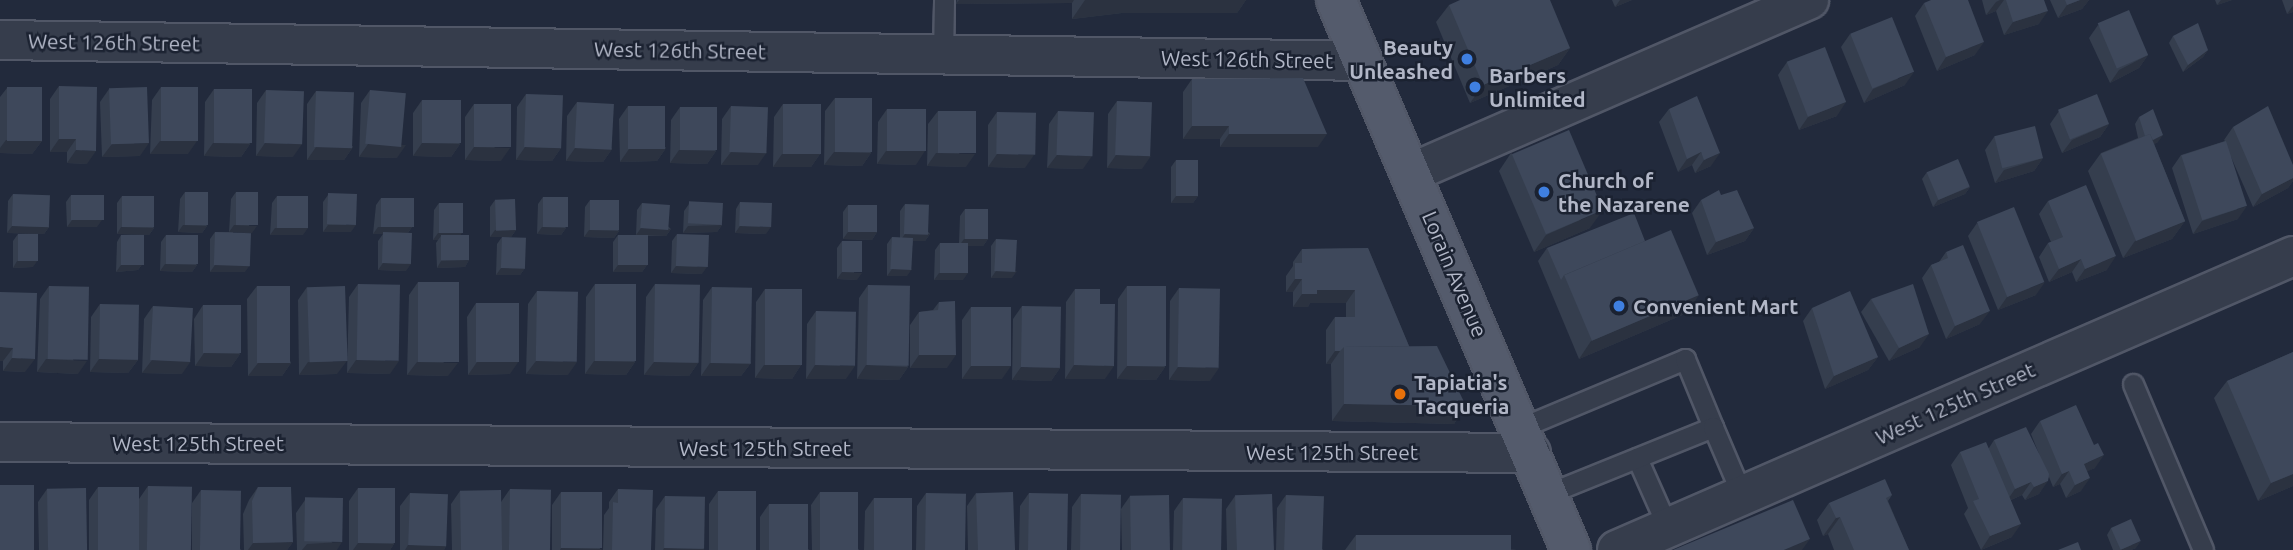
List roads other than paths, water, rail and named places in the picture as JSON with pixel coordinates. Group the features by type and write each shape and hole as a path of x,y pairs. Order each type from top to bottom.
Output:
{"main road":[{"name":"Lorain Avenue","path":"1335,0 1413,172 1571,550"}],"street":[{"path":"1413,172 1809,0"},
{"name":"West 126th Street","path":"0,40 1361,61"},
{"name":"West 125th Street","path":"1617,550 2293,256"},
{"name":"West 125th Street","path":"0,442 1525,440"}],"lane":[{"path":"943,54 944,0"},
{"path":"1525,440 1685,359 1742,495"},
{"path":"2133,384 2203,550"},
{"path":"1547,494 1713,427"},
{"path":"1637,458 1668,528"}],"place":[{"name":"Beauty Unleashed","path":"1467,59"},
{"name":"Barbers Unlimited","path":"1475,87"},
{"name":"Church of the Nazarene","path":"1544,192"},
{"name":"Convenient Mart","path":"1619,306"},
{"name":"Tapiatia's Tacqueria","path":"1400,394"}]}
